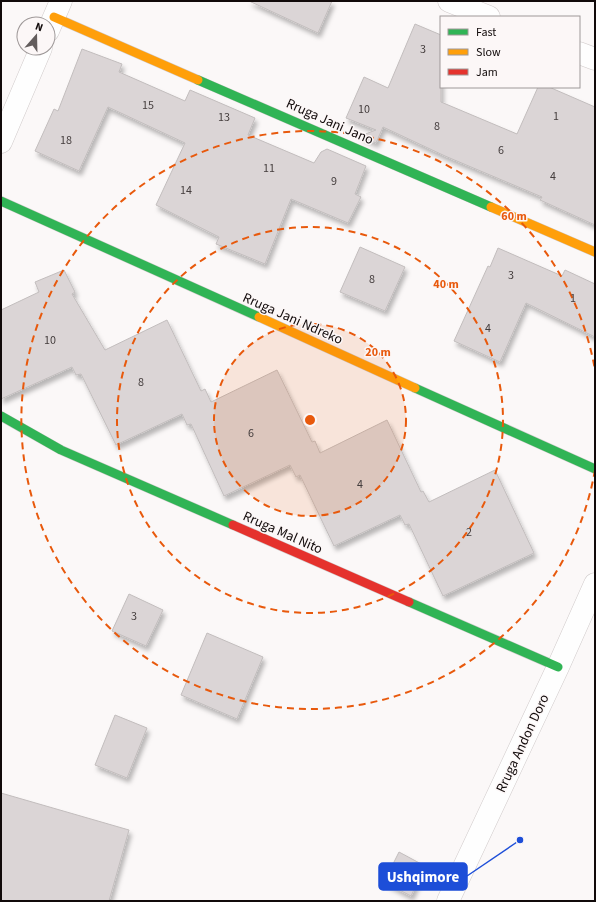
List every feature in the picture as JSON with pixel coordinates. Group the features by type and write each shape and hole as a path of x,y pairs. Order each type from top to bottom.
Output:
{"street":[{"path":"449,1 486,16"},
{"name":"Rruga Jani Jano","path":"56,17 595,252"},
{"path":"580,53 595,59"},
{"path":"1,142 38,56"},
{"name":"Rruga Jani Ndreko","path":"1,201 595,469"},
{"name":"Rruga Mal Nito","path":"1,416 61,450 558,667"},
{"name":"Rruga Andon Doro","path":"448,901 558,667 595,584"}],"building":[{"path":"249,1 332,1 318,33"},
{"path":"415,24 440,35 441,102 517,134 538,88 551,88 595,107 595,225 540,200 542,197 445,156 383,127 376,143 360,136 376,130 346,118 364,77 388,88"},
{"path":"82,49 122,64 119,72 185,101 190,90 255,118 248,135 314,163 321,152 327,149 366,166 355,194 361,197 348,223 291,199 265,264 216,244 219,237 156,205 185,143 108,107 79,171 35,151 54,109 58,111"},
{"path":"360,247 405,267 385,311 340,292"},
{"path":"498,248 562,276 565,270 595,284 595,337 526,303 500,362 454,341 488,266 490,267"},
{"path":"64,270 75,292 72,294 105,350 167,320 201,391 205,389 211,402 277,370 312,442 315,441 320,453 387,420 421,492 423,491 429,502 495,470 534,553 443,596 409,524 405,525 400,515 334,546 300,475 296,477 290,465 224,496 191,424 187,425 182,414 116,445 81,374 76,375 72,367 1,399 1,310 39,292 35,282"},
{"path":"129,594 163,610 146,646 112,631"},
{"path":"207,633 263,657 237,719 181,695"},
{"path":"115,715 147,728 127,778 95,765"},
{"path":"1,793 129,830 109,901 1,901"},
{"path":"399,852 425,866 411,896 384,882"}],"traffic: fast":[{"path":"198,80 491,207"},
{"path":"1,201 259,317"},
{"path":"415,388 595,469"},
{"path":"1,416 61,450 233,525"},
{"path":"409,602 558,667"}],"traffic: slow":[{"path":"56,18 198,80"},
{"path":"491,207 595,252"},
{"path":"259,317 415,388"}],"traffic: jam":[{"path":"233,525 409,602"}],"place":[{"name":"Ushqimore","path":"520,840"}]}
